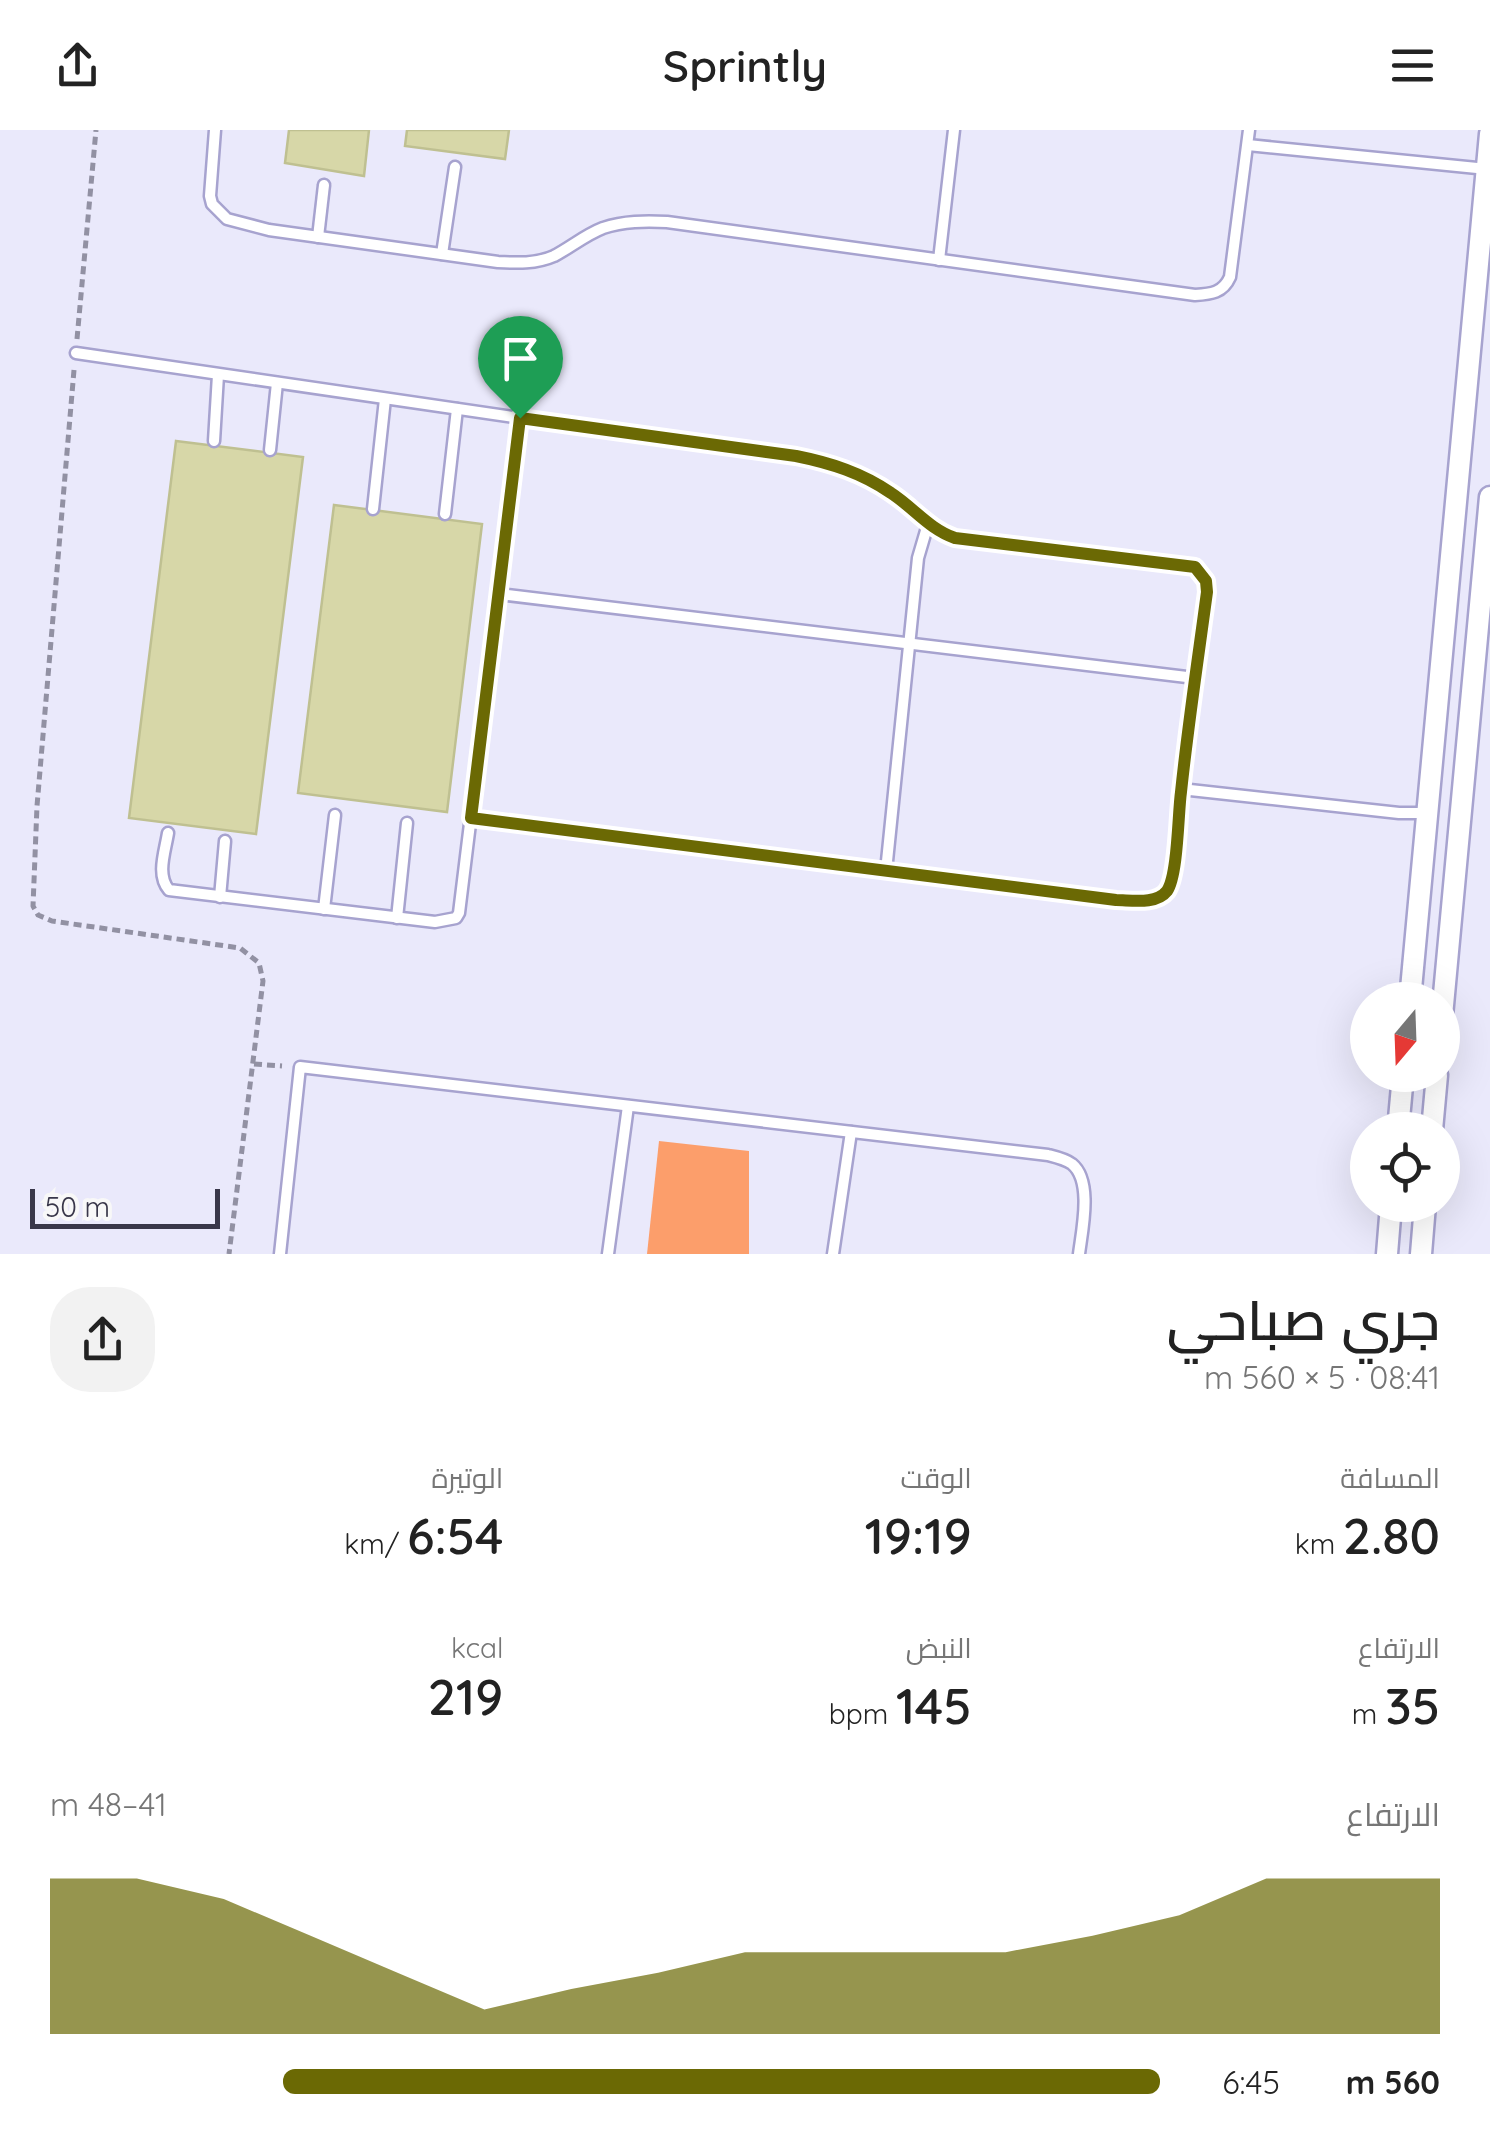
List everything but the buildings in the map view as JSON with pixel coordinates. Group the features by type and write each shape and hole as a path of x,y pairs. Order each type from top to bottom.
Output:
{"street":[{"path":"1412,982 1490,134"},
{"path":"1445,982 1490,497"},
{"path":"1428,813 1462,808"},
{"path":"1387,1254 1390,1222"},
{"path":"1421,1254 1424,1222"}],"lane":[{"path":"215,130 210,184 212,204 218,212 243,224 318,237 522,264 542,260 600,229 638,221 667,222 1195,295 1219,291 1230,277 1249,130"},
{"path":"939,260 954,130"},
{"path":"1248,145 1488,169"},
{"path":"442,254 454,167"},
{"path":"318,237 324,185"},
{"path":"76,353 826,462 884,488 928,524 955,538 1195,567 1206,581 1171,881 1162,896 1153,899 1116,900 471,818"},
{"path":"214,441 218,374"},
{"path":"270,450 277,383"},
{"path":"373,509 384,399"},
{"path":"445,514 456,409"},
{"path":"168,833 161,877 165,887 177,892 435,922 456,918 520,418"},
{"path":"886,870 918,558 928,524"},
{"path":"499,594 1196,678"},
{"path":"1181,789 1428,813"},
{"path":"324,909 336,815"},
{"path":"396,918 407,823"},
{"path":"220,897 225,841"},
{"path":"280,1254 300,1067 1048,1156 1072,1164 1084,1187 1079,1254"},
{"path":"608,1254 628,1106"},
{"path":"833,1254 851,1132"}],"path":[{"path":"96,130 36,806 33,906 38,916 52,920 240,948 260,962 229,1254"},
{"path":"252,1064 300,1067"}],"shaded area":[{"path":"659,1141 749,1151 749,1254 647,1254"}],"route":[{"path":"520,418 826,462 873,482 924,522 955,538 1195,567 1206,581 1207,592 1168,890 1153,899 1116,900 471,818 520,418"}]}
